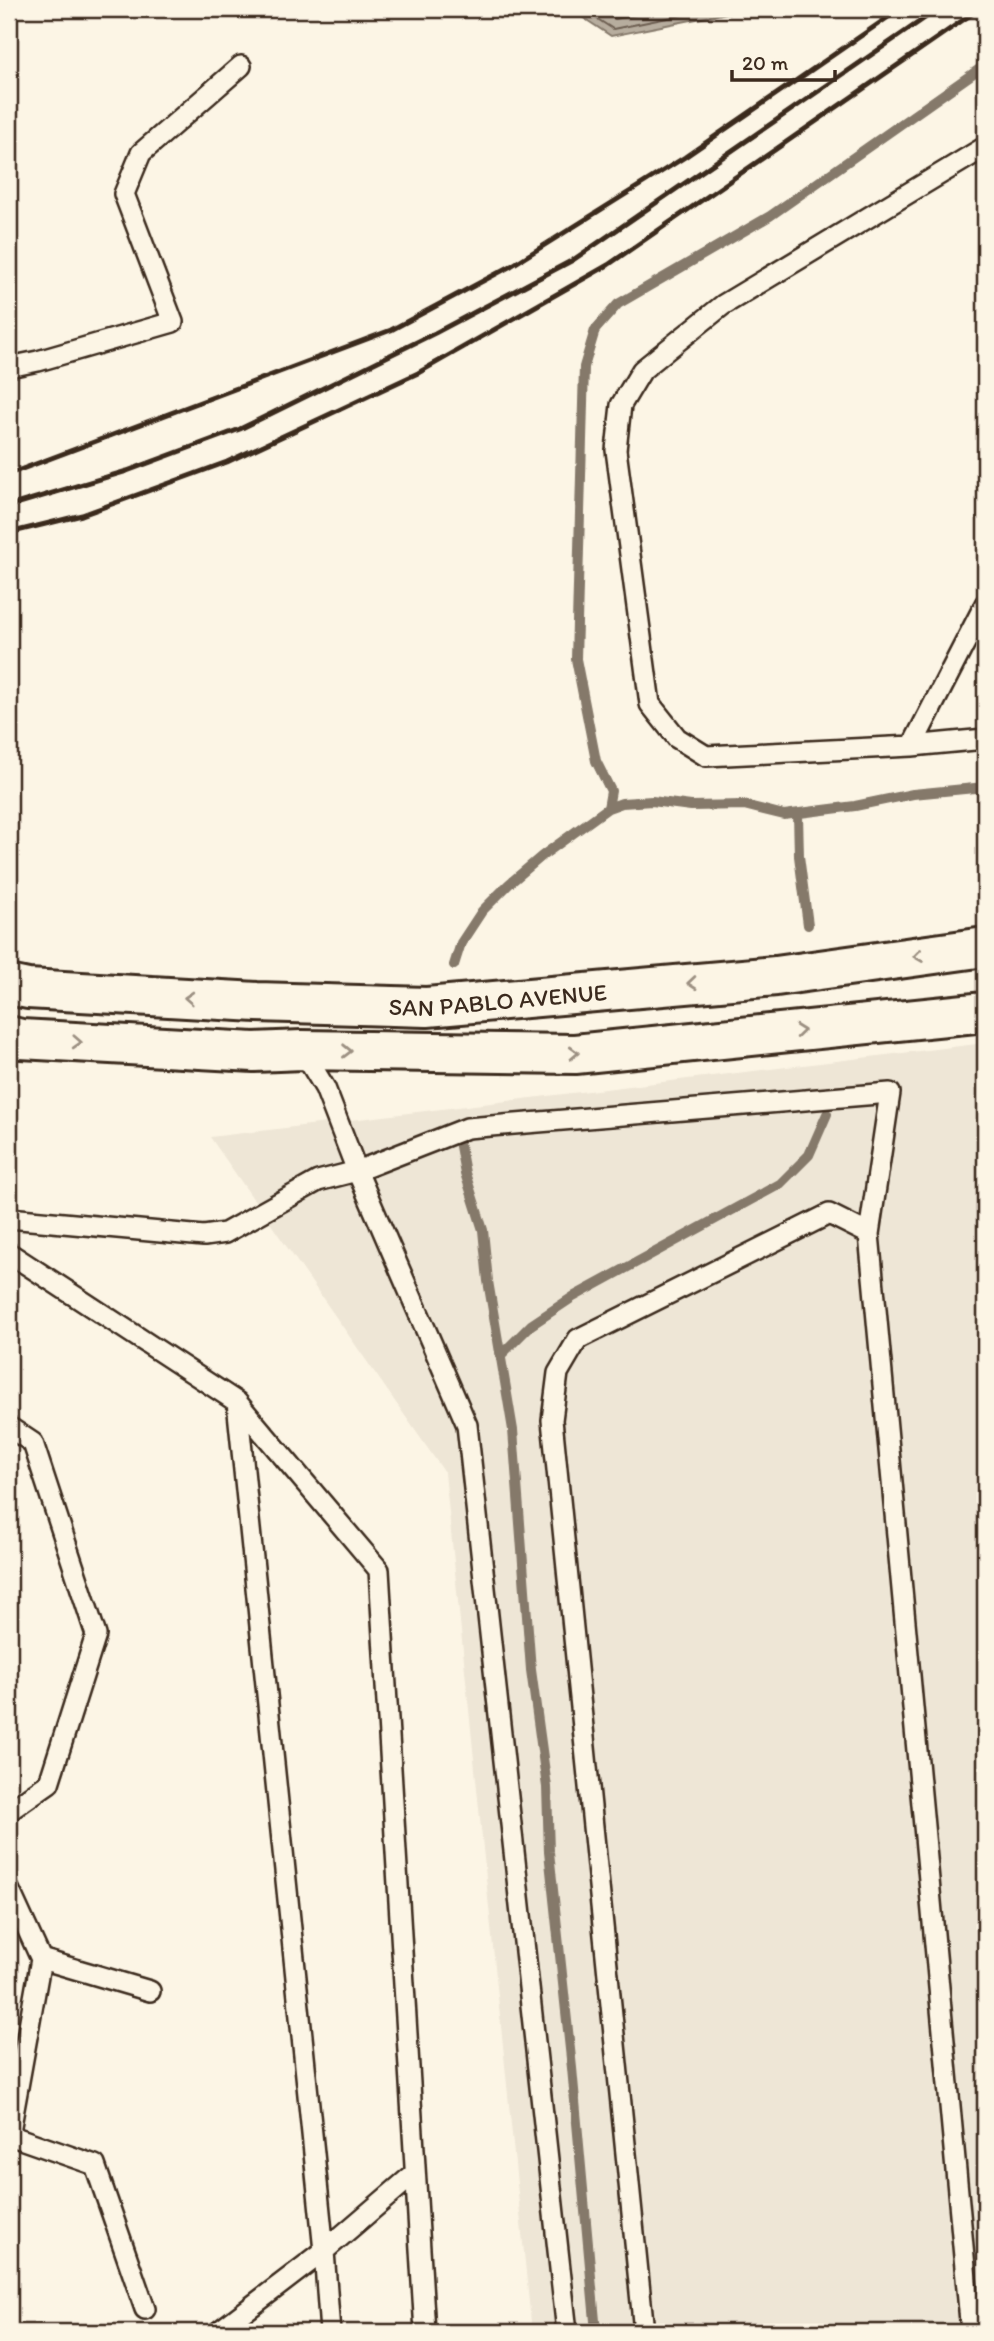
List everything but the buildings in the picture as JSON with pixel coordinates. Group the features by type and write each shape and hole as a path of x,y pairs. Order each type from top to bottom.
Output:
{"main road":[{"name":"SAN PABLO AVENUE","path":"9,985 28,989 243,1001 427,1007 776,976 985,947"},
{"name":"SAN PABLO AVENUE","path":"9,1036 21,1039 254,1052 302,1050 576,1054 985,1012"}],"lane":[{"path":"9,367 173,322 124,194 141,153 241,66"},
{"path":"985,147 723,305 642,370 621,405 616,450 650,704 677,738 706,756 912,746 985,738"},
{"path":"912,746 985,604"},
{"path":"302,1050 325,1088 357,1171 467,1425 567,2332"},
{"path":"9,1218 204,1236 225,1233 318,1181 357,1171 467,1128 890,1093 869,1234 971,2332"},
{"path":"644,2332 552,1420 558,1373 578,1339 829,1214 869,1234"},
{"path":"9,1253 237,1402 379,1570 425,2332"},
{"path":"237,1402 330,2332"},
{"path":"9,1427 33,1443 96,1635 49,1783 9,1811"},
{"path":"9,1889 41,1959 9,2136 95,2165 145,2309"},
{"path":"41,1959 150,1991"},
{"path":"218,2332 324,2251 415,2173"}],"shaded area":[{"path":"985,1043 985,2332 532,2332 445,1473 210,1137"}],"water":[{"path":"570,9 747,9 611,36"}],"waterway":[{"path":"608,808 611,791 596,761 576,659 584,367 595,330 618,304 770,216 985,65"},
{"path":"454,965 461,943 482,911 509,884 542,856 608,808 622,803 652,801 691,806 744,805 784,815 855,806 913,794 985,787"},
{"path":"798,814 799,856 808,925"},
{"path":"501,1355 531,1325 573,1297 780,1184 809,1155 827,1114"},
{"path":"460,1146 465,1173 483,1230 488,1281 513,1430 531,1670 547,1787 549,1852 596,2332"}],"railway":[{"path":"9,474 391,330 511,266 685,157 900,9"},
{"path":"9,506 127,471 240,429 435,333 573,260 938,9"},
{"path":"9,533 82,515 227,462 418,373 608,265 979,9"}]}
